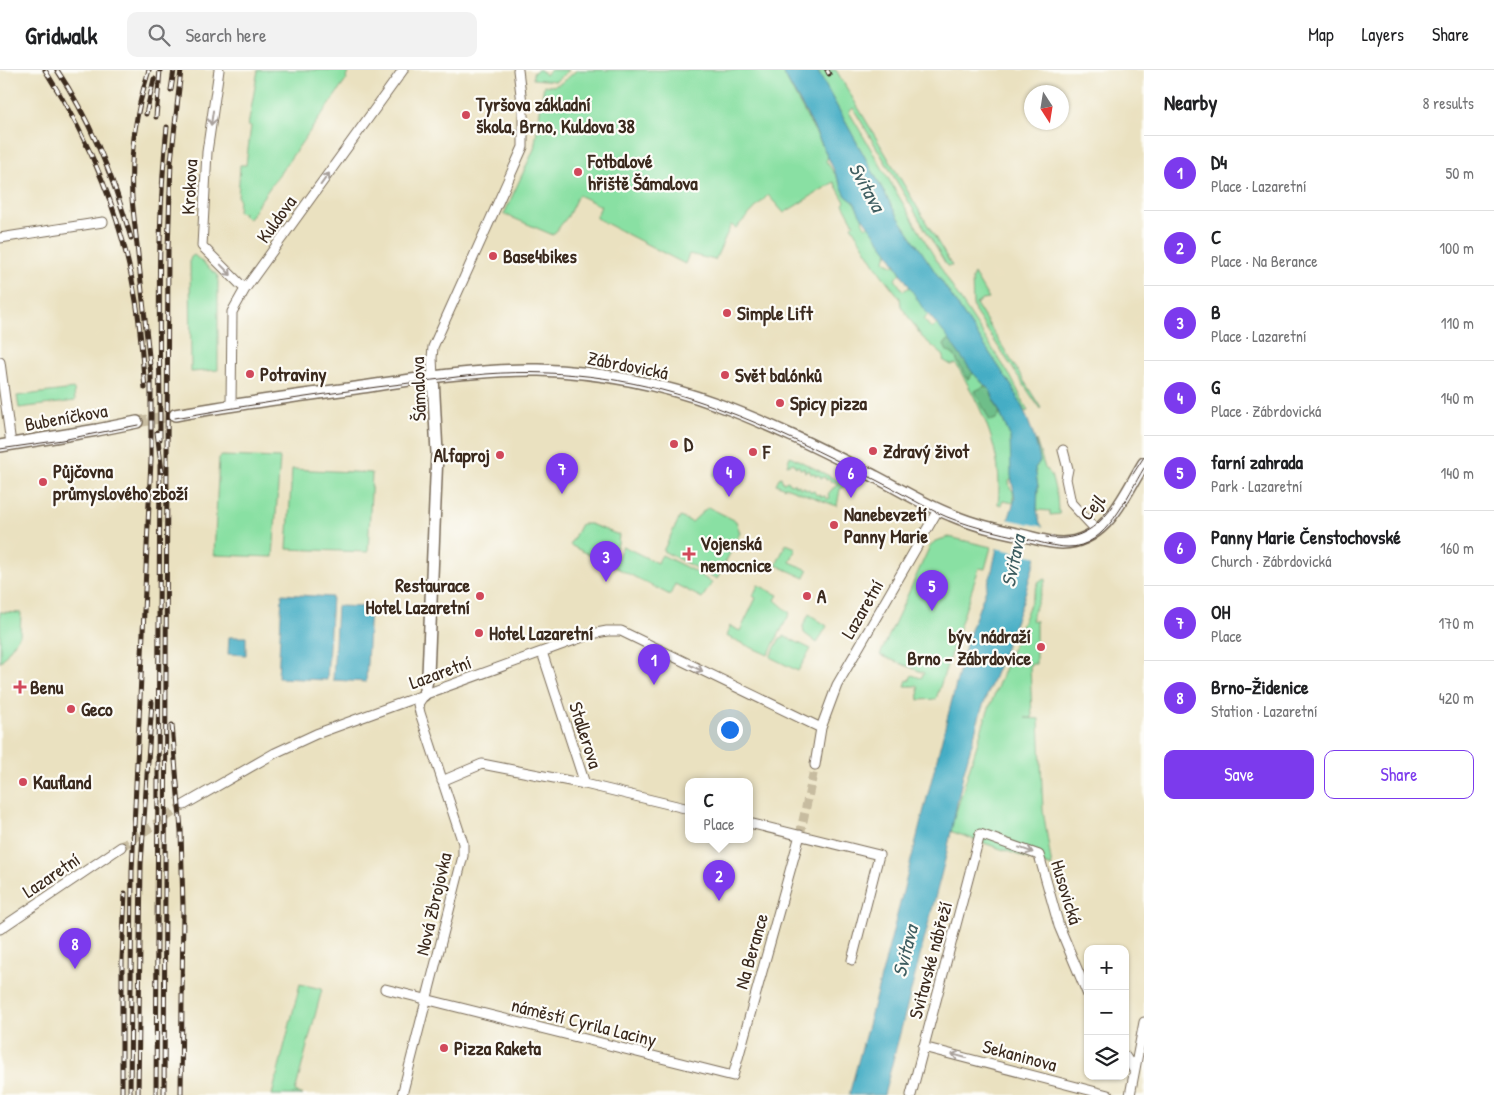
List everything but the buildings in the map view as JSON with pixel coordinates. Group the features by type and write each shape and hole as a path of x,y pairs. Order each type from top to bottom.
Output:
{"street":[{"name":"Krokova","path":"218,70 208,152 202,246 245,290"},
{"name":"Kuldova","path":"231,405 232,312 245,290 403,70"},
{"path":"518,72 529,70"},
{"name":"Šámalova","path":"424,695 428,675 437,453 432,358 434,347 523,147 523,120 518,72"},
{"path":"0,238 103,222"},
{"path":"0,362 6,445"},
{"name":"Zábrdovická","path":"175,415 231,405 433,376 514,370 557,371 615,378 667,389 717,404 789,434 938,510 995,530 1048,541"},
{"name":"Bubeníčkova","path":"6,445 138,422"},
{"path":"1063,450 1068,469 1066,479 1071,503 1098,531"},
{"name":"Cejl","path":"1048,541 1059,543 1073,542 1098,531 1112,515 1144,463"},
{"name":"Lazaretní","path":"815,765 820,728 837,685 938,510"},
{"name":"Lazaretní","path":"184,805 274,753 316,734 591,634 607,631 621,631 820,728"},
{"name":"Stallerova","path":"542,652 585,784 685,808"},
{"name":"Nová Zbrojovka","path":"402,1095 463,856 463,843 420,713 418,704 424,695"},
{"path":"442,781 482,764 585,784"},
{"path":"753,824 879,855 852,960"},
{"name":"Husovická","path":"980,834 1039,855 1059,926 1086,990"},
{"name":"Svitavské nábřeží","path":"911,1095 980,834"},
{"name":"Na Berance","path":"733,1076 800,835"},
{"name":"Lazaretní","path":"0,929 120,848"},
{"name":"náměstí Cyrila Laciny","path":"385,989 733,1076"},
{"path":"1130,1095 1144,1022"},
{"name":"Sekaninova","path":"923,1047 1108,1095"},
{"path":"1129,1062 1134,1070"}],"green space":[{"path":"258,70 350,70 346,77 347,79 249,219 243,215 244,213 238,212 238,198 240,165 246,165 251,126 248,126"},
{"path":"541,70 545,75 551,70 569,70 556,81 533,79 533,73"},
{"path":"577,70 782,70 828,157 826,161 837,177 846,196 854,202 863,219 862,222 866,227 868,225 888,252 884,261 894,266 895,264 901,273 895,279 903,291 910,287 928,314 924,320 932,329 937,324 949,339 944,345 947,351 954,355 967,379 973,373 985,386 976,391 996,419 1000,414 1010,436 1012,479 1009,481 1010,488 1013,491 1014,503 1003,501 1001,505 998,504 998,466 994,448 982,414 966,381 956,364 951,365 943,360 944,356 922,337 901,306 900,298 881,274 851,226 854,224 834,182 784,213 768,195 736,228 731,225 715,260 689,254 685,264 596,218 601,206 578,195 568,216 553,235 504,214 534,149 544,85 554,86 566,80"},
{"path":"817,70 836,70 952,266 947,266 853,108 849,112 954,290 1011,377 1028,411 1025,412 1011,385 895,212"},
{"path":"194,255 218,277 218,370 191,372 190,258"},
{"path":"974,274 989,299 982,300 976,304 1040,409 975,312 972,278"},
{"path":"949,339 973,373 968,380 954,355 947,351 944,345"},
{"path":"985,386 990,390 1000,414 996,419 990,421 975,391"},
{"path":"74,389 75,401 19,408 17,396"},
{"path":"1036,440 1045,468 1051,475 1060,514 1050,515 1050,511 1037,510 1038,486 1035,468 1040,461"},
{"path":"222,456 280,458 273,557 214,555 219,458"},
{"path":"790,456 841,482 836,485 835,481 831,483 830,479 826,480 825,477 821,478 814,473 811,474 809,470 805,472 804,468 796,467 794,463 787,465"},
{"path":"722,463 743,473 735,488 713,475"},
{"path":"292,469 372,473 368,552 287,549"},
{"path":"781,477 783,483 788,481 790,484 794,483 795,486 799,485 800,488 804,487 811,492 814,491 816,495 820,494 821,497 825,496 827,499 830,498 828,494 833,488 843,483 847,485 840,489 837,506 776,484"},
{"path":"708,507 736,521 740,533 717,579 663,551 680,517 692,522"},
{"path":"581,524 590,524 619,535 618,544 608,564 570,545"},
{"path":"949,537 991,547 985,569 979,568 936,699 919,700 918,686 905,686 907,680 909,681 912,675 921,678 924,673 880,655 929,548 935,541"},
{"path":"786,544 796,548 790,562 808,570 805,578 776,565"},
{"path":"623,546 657,563 662,555 694,571 712,583 702,598 675,584 670,595 613,566"},
{"path":"1046,579 1031,620 1036,621 1036,664 1030,664 1032,718 1025,718 1039,719 1043,810 1052,867 950,831 986,716 1039,581"},
{"path":"758,585 778,595 775,600 790,613 768,655 726,636 730,626 740,631 756,598 753,596"},
{"path":"0,612 21,613 20,635 0,663"},
{"path":"809,614 827,626 817,643 804,633 803,626"},
{"path":"784,636 811,649 798,671 770,657 780,638 783,639"},
{"path":"300,984 322,989 295,1092 303,1095 272,1095"}],"water":[{"name":"Svitava","path":"782,70 817,70 895,212 1011,385 1028,422 1040,461 1035,468 1038,486 1037,510 1043,527 1036,557 1022,604 981,711 963,775 946,856 884,1095 849,1095 967,641 991,575 997,548 999,548 1015,499 1011,476 1010,436 990,390 973,373 945,334 922,307 888,252 861,216 854,202 846,196 814,128"},
{"path":"282,594 332,597 327,680 278,678"},
{"path":"337,606 370,607 366,682 333,680"},
{"path":"229,637 246,637 246,655 228,654"}],"pier":[{"path":"1006,519 1045,527 1039,557 995,548 998,546"}],"tunnel":[{"path":"137,422 175,415"},
{"path":"800,835 815,765"},
{"path":"121,847 184,805"}],"tram line":[{"path":"175,418 326,394 486,374 545,373 604,378 662,390 738,416 818,451 936,512 958,521 992,531 1063,547 1081,545 1094,539 1104,530 1123,506 1144,468"},
{"path":"0,449 62,440 138,425"},
{"path":"1133,474 1144,457"},
{"path":"1046,537 1066,538 1076,536 1100,521 1113,506"}],"railway":[{"path":"45,70 77,125 113,210 130,270 136,301 145,388"},
{"path":"57,70 81,109 91,130 109,172 131,238"},
{"path":"149,70 134,133 132,199 151,375"},
{"path":"156,117 160,70"},
{"path":"171,90 174,70"},
{"path":"164,1095 168,249 171,161 181,70"},
{"path":"827,70 829,74"},
{"path":"146,114 154,79"},
{"path":"160,439 160,244 167,127"},
{"path":"130,1095 132,871 151,460 151,373"},
{"path":"157,432 162,472"},
{"path":"156,1095 160,465"},
{"path":"138,1095 141,864 152,702"},
{"path":"172,725 181,830 183,908 181,1095"},
{"path":"122,1095 122,959 125,893"}],"place":[{"name":"Tyršova základní škola, Brno, Kuldova 38","path":"466,115"},
{"name":"Fotbalové hřiště Šámalova","path":"578,172"},
{"name":"Base4bikes","path":"493,256"},
{"name":"Simple Lift","path":"727,313"},
{"name":"Potraviny","path":"250,374"},
{"name":"Svět balónků","path":"725,375"},
{"name":"Spicy pizza","path":"780,403"},
{"name":"D","path":"674,444"},
{"name":"Zdravý život","path":"873,451"},
{"name":"F","path":"753,452"},
{"name":"Alfaproj","path":"500,455"},
{"name":"Půjčovna průmyslového zboží","path":"43,482"},
{"name":"OH","path":"562,494"},
{"name":"G","path":"729,497"},
{"name":"Panny Marie Čenstochovské","path":"851,498"},
{"name":"Nanebevzetí Panny Marie","path":"834,525"},
{"name":"Vojenská nemocnice","path":"689,554"},
{"name":"B","path":"606,582"},
{"name":"Restaurace Hotel Lazaretní","path":"480,596"},
{"name":"A","path":"807,596"},
{"name":"farní zahrada","path":"932,611"},
{"name":"Hotel Lazaretní","path":"479,633"},
{"name":"býv. nádraží Brno - Zábrdovice","path":"1041,647"},
{"name":"D4","path":"654,685"},
{"name":"Benu","path":"20,687"},
{"name":"Geco","path":"71,709"},
{"name":"Kaufland","path":"23,782"},
{"name":"C","path":"719,901"},
{"name":"Brno-Židenice","path":"75,969"},
{"name":"Pizza Raketa","path":"444,1048"}]}
